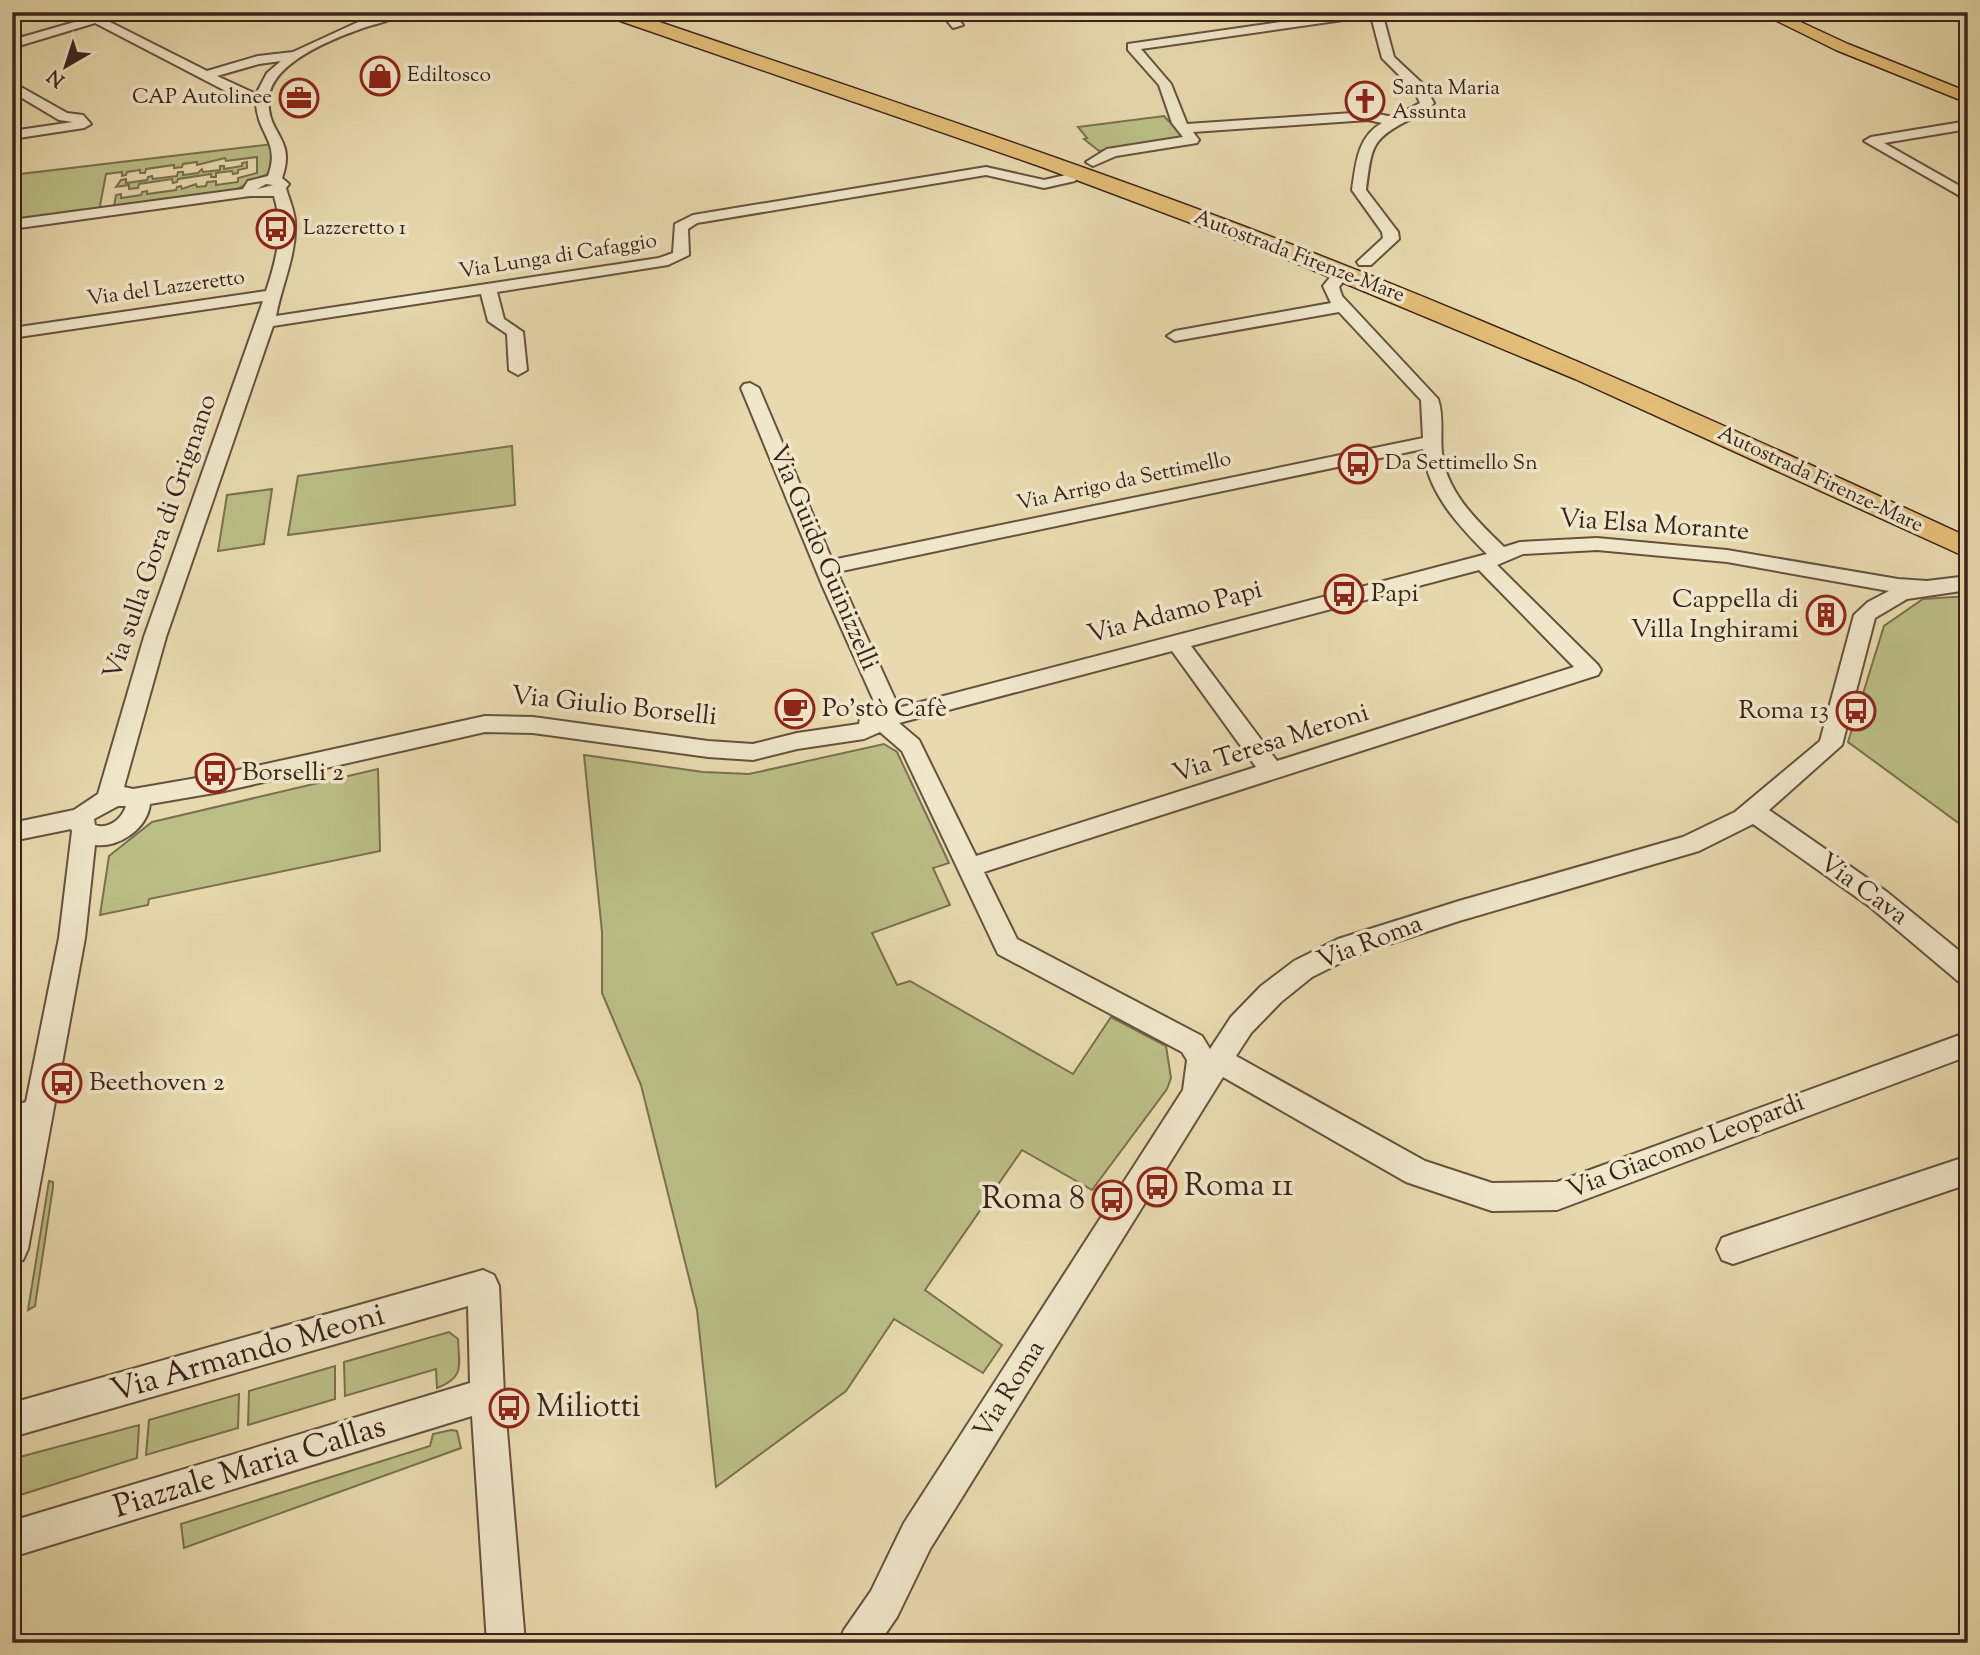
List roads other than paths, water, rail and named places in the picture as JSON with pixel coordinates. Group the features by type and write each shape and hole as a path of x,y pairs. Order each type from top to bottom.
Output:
{"highway":[{"name":"Autostrada Firenze-Mare","path":"612,12 1193,214 1455,318 1657,405 1968,549"},
{"name":"Autostrada Firenze-Mare","path":"644,12 1207,205 1678,399 1968,532"}],"main road":[{"path":"1766,12 1842,47 1968,98"},
{"path":"1780,12 1851,45 1968,92"}],"street":[{"path":"12,44 90,15 121,12"},
{"path":"90,15 248,97 261,99 271,76 298,54 337,34 401,12"},
{"path":"946,12 957,25"},
{"path":"1093,162 1112,152 1191,142 1192,137 1179,123 1165,84 1132,47 1376,12 1388,58 1419,88 1427,103 1423,108 1391,121 1371,135 1366,148 1359,190 1390,232 1391,239 1365,261"},
{"path":"207,75 258,60 298,54"},
{"path":"12,86 64,117 78,118 84,124 12,135"},
{"name":"Via del Lazzeretto","path":"12,333 270,295 285,256 287,220 268,186 282,158 279,144 266,122 261,99"},
{"path":"1185,128 1368,116 1391,121"},
{"path":"1960,192 1871,141 1968,125"},
{"name":"Via Lunga di Cafaggio","path":"266,322 671,260 683,252 680,227 693,219 986,170 1044,184 1070,178"},
{"path":"12,225 233,194 268,186"},
{"path":"1338,278 1331,289 1343,306 1429,399 1432,407 1433,457 1447,496 1492,559"},
{"path":"488,289 496,321 515,332 517,370"},
{"name":"Via sulla Gora di Grignano","path":"127,803 155,637 266,322 270,295"},
{"path":"1175,336 1343,306"},
{"name":"Via Guido Guinizzelli","path":"750,388 825,568 884,699 881,722"},
{"name":"Via Arrigo da Settimello","path":"825,568 1406,446 1433,443"},
{"name":"Via Elsa Morante","path":"1492,559 1520,548 1597,544 1727,556 1898,586 1928,588"},
{"name":"Via Adamo Papi","path":"881,722 1176,641 1492,559"},
{"name":"Via Teresa Meroni","path":"968,868 1590,670 1492,559"},
{"name":"Via Elsa Morante","path":"1822,572 1855,590 1865,605 1865,615"},
{"path":"1865,615 1887,600 1928,588 1968,583"},
{"name":"Via Roma","path":"857,1643 884,1604 917,1536 1111,1226 1241,1026 1287,980 1347,947 1690,844 1753,811 1830,745 1865,615"},
{"path":"1176,641 1273,773"},
{"path":"881,722 911,746 1007,946 1192,1044 1199,1052 1201,1068 1192,1103"},
{"name":"Via Giulio Borselli","path":"127,803 485,724 533,724 753,752 797,741 864,731 881,722"},
{"path":"12,832 91,828 123,828 127,803 90,808 91,828 74,925 25,1115 12,1249"},
{"name":"Via Cava","path":"1753,811 1878,899 1968,974"},
{"path":"1192,1044 1215,1046 1241,1026"},
{"name":"Via Giacomo Leopardi","path":"1219,1061 1417,1172 1492,1197 1557,1196 1968,1044"},
{"path":"1733,1249 1968,1170"},
{"name":"Via Armando Meoni","path":"12,1420 483,1286 486,1395"},
{"path":"486,1395 506,1643"},
{"name":"Piazzale Maria Callas","path":"12,1539 486,1395"},
{"name":"Via Roma","path":"878,1643 884,1604"}],"place":[{"name":"Ediltosco","path":"380,76"},
{"name":"CAP Autolinee","path":"299,98"},
{"name":"Santa Maria Assunta","path":"1365,101"},
{"name":"Lazzeretto 1","path":"276,229"},
{"name":"Da Settimello Sn","path":"1358,464"},
{"name":"Papi","path":"1344,594"},
{"name":"Cappella di Villa Inghirami","path":"1826,615"},
{"name":"Po'stò Cafè","path":"795,709"},
{"name":"Roma 13","path":"1856,711"},
{"name":"Borselli 2","path":"215,773"},
{"name":"Beethoven 2","path":"62,1083"},
{"name":"Roma 11","path":"1157,1187"},
{"name":"Roma 8","path":"1112,1200"},
{"name":"Miliotti","path":"509,1408"}]}
